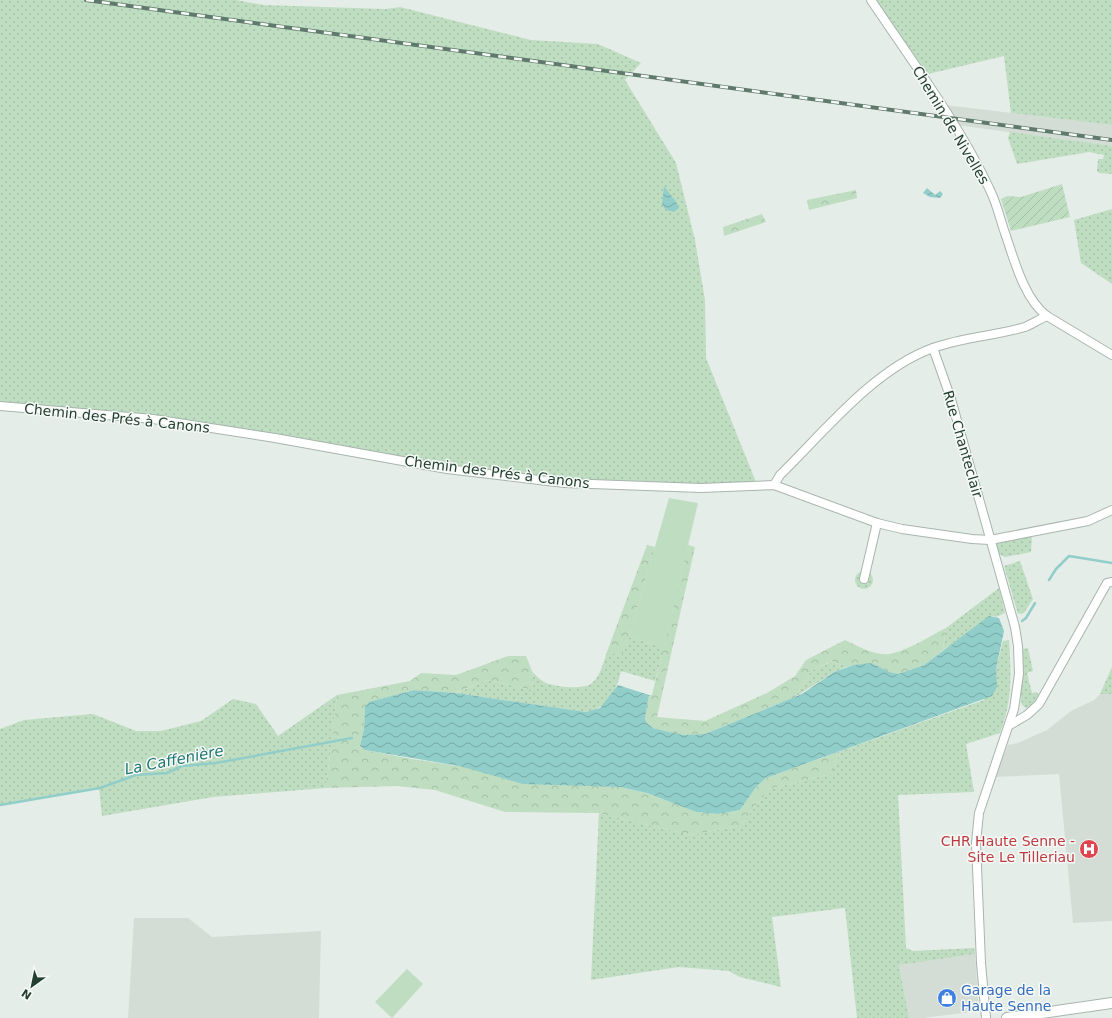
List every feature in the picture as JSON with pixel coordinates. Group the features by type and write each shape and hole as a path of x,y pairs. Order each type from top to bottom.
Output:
{"street":[{"name":"Chemin de Nivelles","path":"871,0 946,112 983,175 993,196 1016,266 1033,302 1039,310 1047,316 1112,355"},
{"path":"774,485 780,475 874,382 904,362 933,348 980,336 1026,327 1047,316"},
{"name":"Rue Chanteclair","path":"933,348 951,399 1015,627 1018,646 1017,692 1010,725 979,813 976,843 981,963 986,1018"},
{"name":"Chemin des Prés à Canons","path":"0,406 153,419 275,438 447,469 564,483 701,488 774,485 877,523 902,529 990,540 1088,521 1112,510"},
{"path":"864,579 877,523"},
{"path":"1010,725 1028,715 1040,704 1107,583 1112,582"},
{"path":"1007,1018 1112,1003"}],"shaded area":[{"path":"937,104 1112,125 1112,146 949,124"},
{"name":"CHR Haute Senne - Site Le Tilleriau","path":"1100,694 1112,694 1112,921 1073,923 1059,774 995,777 1008,745 1018,743 1047,730 1071,711 1094,700"},
{"path":"134,918 188,918 212,937 321,931 319,1018 128,1018"},
{"path":"975,954 979,1011 923,1018 909,1018 899,965"}],"green space":[{"path":"0,0 236,0 263,5 386,9 400,7 531,40 598,44 641,63 625,80 676,163 695,240 705,300 706,358 758,487 564,479 441,464 154,417 0,402"},
{"path":"876,0 1112,0 1112,125 1011,113 1004,56 924,75"},
{"path":"1010,132 1112,146 1112,174 1099,173 1097,171 1098,159 1103,159 1104,155 1089,152 1017,164 1008,138"},
{"path":"1062,184 1070,217 1011,231 1001,199 1007,196 1021,197"},
{"path":"856,190 857,198 809,210 807,200"},
{"path":"1112,209 1112,284 1081,263 1074,220"},
{"path":"762,214 766,222 724,236 723,227"},
{"path":"669,498 698,503 664,647 629,637"},
{"path":"1032,535 1031,552 1005,557 999,554 995,542"},
{"path":"647,545 655,547 629,637 620,659 608,649"},
{"path":"688,545 695,547 657,717 705,721 767,693 795,676 806,660 845,640 878,654 889,654 911,647 946,628 943,650 924,665 898,674 871,663 847,667 832,661 812,670 795,697 705,734 684,735 653,728 646,722 645,718 649,695 652,695"},
{"path":"1020,561 1033,599 1024,613 1018,614 1004,566"},
{"path":"864,571 870,574 873,580 870,586 864,589 858,586 855,580 858,574"},
{"path":"999,588 1005,613 996,617 993,616 943,650 946,628"},
{"path":"629,637 664,647 655,681 621,671 617,685 610,698 600,707 593,710 586,712 456,693 487,680 533,690 532,671 540,679 549,684 583,687 592,683 598,676 608,649 620,658"},
{"path":"1009,640 1009,698 1000,733 966,744 974,792 898,795 906,948 913,951 974,948 975,954 899,965 909,1018 857,1018 845,908 772,917 781,987 740,977 729,971 679,967 591,980 599,813 690,835 740,826 769,789 831,774 841,751 984,700 996,669 1003,641"},
{"path":"1028,648 1033,671 1027,673 1032,693 1037,692 1039,697 1030,707 1026,708 1022,705 1021,701 1022,649"},
{"path":"508,656 526,656 532,671 533,690 487,680 455,693 414,690 370,702 365,707 364,729 360,746 365,750 412,759 582,785 620,787 647,793 696,812 718,814 740,810 756,787 766,778 841,751 831,774 769,789 740,826 690,835 599,813 505,812 435,790 396,786 326,788 337,695 410,681 421,673 456,675"},
{"path":"833,661 847,667 834,672 795,697 812,670"},
{"path":"1112,667 1112,694 1100,694"},
{"path":"337,695 326,788 213,797 102,816 99,788 0,805 0,729 24,720 93,714 136,731 161,731 201,721 233,699 256,704 278,736"},
{"path":"407,969 423,984 392,1018 375,1002"}],"water":[{"path":"664,186 679,208 674,212 666,210 662,204"},
{"path":"927,188 935,195 940,191 943,194 940,198 930,197 923,193"},
{"path":"989,616 999,618 1004,631 996,669 997,687 992,696 766,778 756,787 740,810 718,814 696,812 647,793 620,787 523,784 459,766 365,750 360,746 364,729 365,707 369,702 414,690 456,693 586,712 600,708 618,685 649,695 645,718 646,722 653,728 684,735 705,734 802,694 834,672 854,665 871,663 898,674 924,665"}],"waterway":[{"path":"1049,580 1056,569 1069,556 1112,563"},
{"path":"1022,621 1026,618 1035,603"},
{"name":"La Caffenière","path":"0,805 100,788 136,775 167,773 182,766 216,763 352,738"}],"railway":[{"path":"86,0 1112,140"}],"place":[{"name":"CHR Haute Senne - Site Le Tilleriau","path":"1089,849"},
{"name":"Garage de la Haute Senne","path":"947,998"}]}
